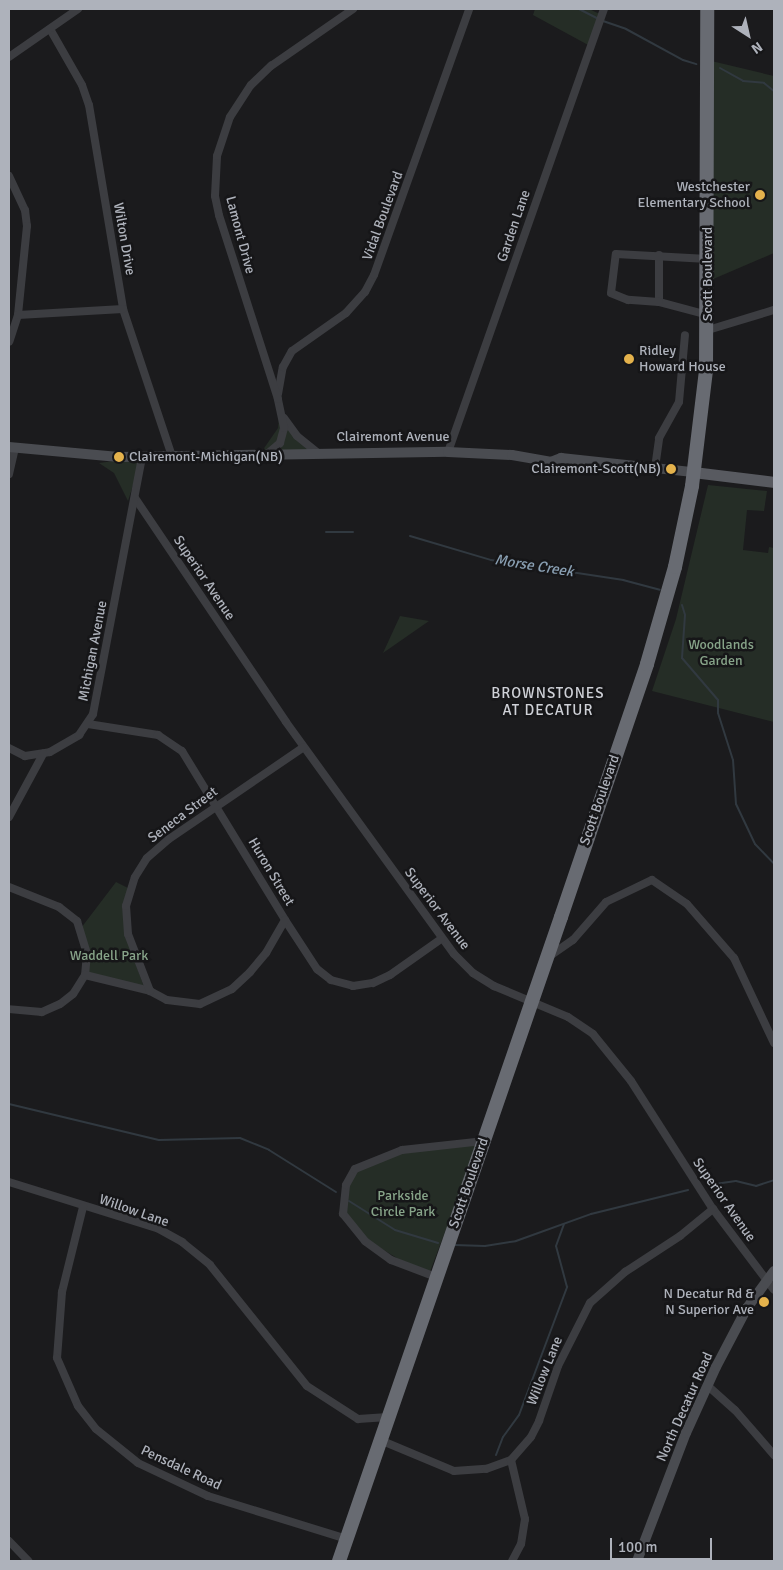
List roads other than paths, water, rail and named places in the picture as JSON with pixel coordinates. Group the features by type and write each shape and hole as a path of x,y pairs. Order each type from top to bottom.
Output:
{"highway":[{"name":"Scott Boulevard","path":"339,1561 647,664 674,567 693,472 703,402 708,330 707,9"}],"main road":[{"name":"Clairemont Avenue","path":"12,447 142,457 318,452 448,452 654,468 774,482"},
{"name":"North Decatur Road","path":"637,1561 686,1433 708,1386 740,1321 774,1271"}],"street":[{"path":"9,57 78,9"},
{"name":"Lamont Drive","path":"267,454 284,436 280,409 219,215 215,179 219,150 230,117 251,85 282,58 353,9"},
{"name":"Vidal Boulevard","path":"278,399 283,367 292,350 346,313 365,292 374,275 469,9"},
{"name":"Garden Lane","path":"448,452 604,9"},
{"name":"Wilton Drive","path":"50,29 82,85 89,105 123,310 172,456"},
{"path":"9,176 25,210 27,226 18,315 9,342"},
{"path":"708,260 660,255 616,254 611,293 628,300 659,302 708,315"},
{"path":"659,302 660,255"},
{"path":"18,315 123,310"},
{"path":"708,330 774,310"},
{"path":"654,468 659,438 679,402 685,334"},
{"path":"280,409 292,430 318,452"},
{"path":"9,474 12,447"},
{"name":"Michigan Avenue","path":"43,754 69,743 88,724 96,706 142,457"},
{"name":"Superior Avenue","path":"135,498 304,747 441,939 474,974 568,1017 593,1034 631,1081 713,1210 774,1290"},
{"name":"Huron Street","path":"88,724 167,739 182,751 285,920 317,969 330,980 353,986 373,983 390,975 441,939"},
{"name":"Seneca Street","path":"150,991 128,934 126,906 135,877 154,852 216,804 304,747"},
{"path":"9,748 25,756 43,754"},
{"path":"9,817 43,754"},
{"path":"547,958 573,940 606,902 652,880 686,904 734,958 774,1043"},
{"path":"9,887 59,907 77,921 87,953 84,975 73,994 60,1004 42,1012 9,1009"},
{"path":"84,975 150,991 167,1000 186,1004 200,1004 216,999 250,972 266,953 285,920"},
{"path":"436,1277 391,1260 365,1241 343,1214 346,1185 355,1169 402,1150 483,1141"},
{"name":"Willow Lane","path":"9,1182 82,1207 157,1228 182,1242 210,1265 307,1386 358,1419 388,1417"},
{"name":"Pensdale Road","path":"82,1207 62,1292 57,1358 78,1406 96,1429 138,1463 208,1496 347,1538"},
{"name":"Willow Lane","path":"380,1440 454,1471 486,1469 511,1460 531,1437 539,1421 558,1366 590,1303 625,1272 680,1236 713,1210"},
{"path":"708,1386 735,1410 774,1455"},
{"path":"511,1460 525,1519 521,1544 512,1561"},
{"path":"9,1541 28,1561"}],"waterway":[{"path":"579,9 599,19"},
{"path":"603,21 626,29 683,60 696,64"},
{"path":"720,68 743,81 764,83 774,91"},
{"path":"326,532 353,532"},
{"name":"Morse Creek","path":"410,536 491,560 623,580 660,590"},
{"name":"Morse Creek","path":"682,605 685,615 682,658 718,700 718,713 733,760 736,804 755,844 774,864"},
{"path":"9,1104 159,1140 240,1138 269,1150 336,1192"},
{"path":"708,1185 736,1181 756,1186 774,1180"},
{"path":"454,1245 485,1246 516,1241 591,1214 688,1190"},
{"path":"349,1201 395,1230 438,1243"},
{"path":"496,1455 503,1437 519,1415 567,1287 556,1246 564,1224"}],"place":[{"name":"Westchester Elementary School","path":"760,195"},
{"name":"Ridley Howard House","path":"629,359"},
{"name":"Clairemont-Michigan(NB)","path":"119,457"},
{"name":"Clairemont-Scott(NB)","path":"671,469"},
{"name":"N Decatur Rd & N Superior Ave","path":"764,1302"}],"district":[{"name":"BROWNSTONES AT DECATUR","path":"548,702"}],"park label":[{"name":"Woodlands Garden","path":"721,654"},
{"name":"Waddell Park","path":"109,956"},
{"name":"Parkside Circle Park","path":"403,1204"}]}
